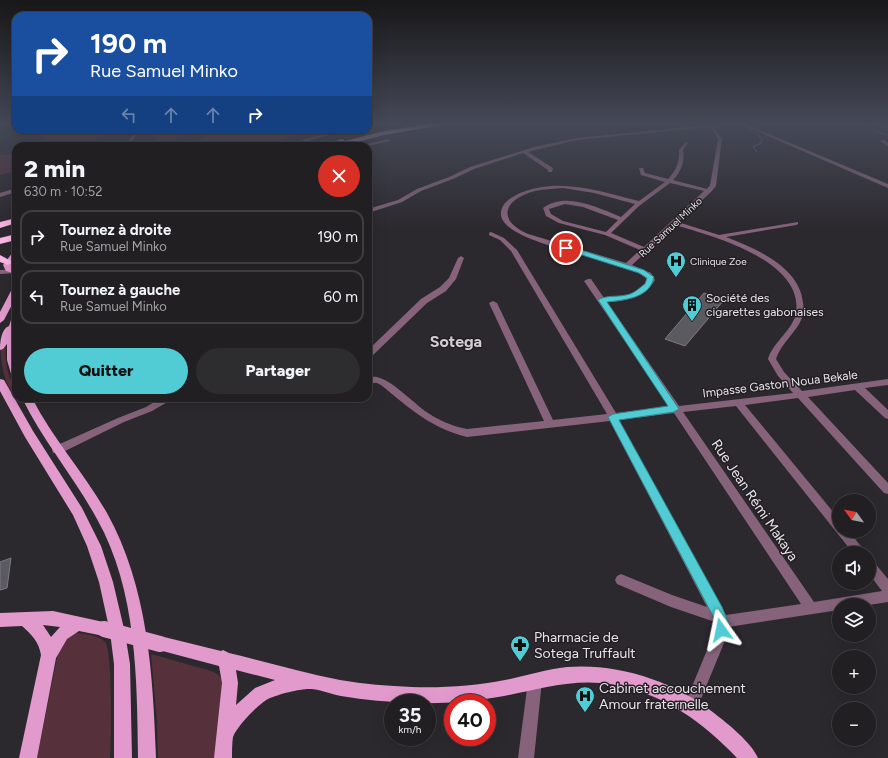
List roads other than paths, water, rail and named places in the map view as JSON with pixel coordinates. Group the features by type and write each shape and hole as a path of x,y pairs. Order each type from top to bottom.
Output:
{"highway":[{"path":"0,225 12,221"},
{"path":"0,236 12,233"},
{"path":"0,241 12,238"}],"main road":[{"path":"5,262 9,269 12,270"},
{"path":"0,308 12,294"},
{"path":"0,320 12,297"},
{"path":"0,347 6,338 12,318"},
{"path":"12,330 12,363"},
{"path":"0,382 21,421 78,512 94,546 106,582 118,633 122,664 123,758"},
{"path":"29,402 41,426 101,515 119,553 137,619 144,682 147,758"},
{"path":"0,620 53,618 104,629 340,688 364,691 433,695 487,691 535,680 567,675 611,675 648,686 691,706 750,758"},
{"path":"25,619 40,632 48,644 49,655 28,758"},
{"path":"49,655 62,634 78,623"},
{"path":"222,658 228,670 230,682 227,731 223,758"},
{"path":"227,731 243,709 256,696 272,688 312,680"}],"street":[{"path":"372,210 400,201 419,190 472,168 504,158"},
{"path":"535,158 551,169 550,171"},
{"path":"608,234 640,203 670,181 682,158"},
{"name":"Rue Samuel Minko","path":"602,300 631,297 649,285 651,280 648,275 627,266 709,191 715,181 718,158"},
{"path":"824,158 888,186"},
{"path":"640,169 643,174 648,176 709,191"},
{"path":"627,266 527,236 511,226 506,219 504,208 508,203 526,192 560,187 586,190 640,203"},
{"path":"0,195 12,191"},
{"path":"622,220 584,205 563,202 546,208 548,215 561,222 608,234 645,250"},
{"path":"674,223 721,236 762,255 783,272 792,282 797,290 800,311 796,321 778,346 772,359 781,374 799,395 888,490"},
{"path":"721,236 736,232 793,224"},
{"path":"491,234 502,239 514,250 613,417 721,619 718,638 691,706"},
{"path":"372,351 407,317 443,289 452,279 461,258"},
{"path":"5,262 0,271 12,272"},
{"path":"372,380 384,382 416,409 448,429 467,433 613,417 673,407 588,281"},
{"path":"494,303 550,423"},
{"name":"Impasse Gaston Noua Bekale","path":"673,407 799,395 888,382"},
{"path":"857,386 888,416"},
{"path":"57,450 121,420 150,409 161,402"},
{"path":"738,402 832,518"},
{"name":"Rue Jean Rémi Makaya","path":"673,407 811,608"},
{"path":"848,538 854,546"},
{"path":"876,573 888,588"},
{"path":"621,580 721,619 731,621 888,596"},
{"path":"526,758 535,680"}],"place":[{"name":"Clinique Zoe","path":"676,278"},
{"name":"Société des cigarettes gabonaises","path":"692,322"},
{"name":"Pharmacie de Sotega Truffault","path":"520,662"},
{"name":"Cabinet accouchement Amour fraternelle","path":"585,713"}],"district":[{"name":"Sotega","path":"456,341"}]}
